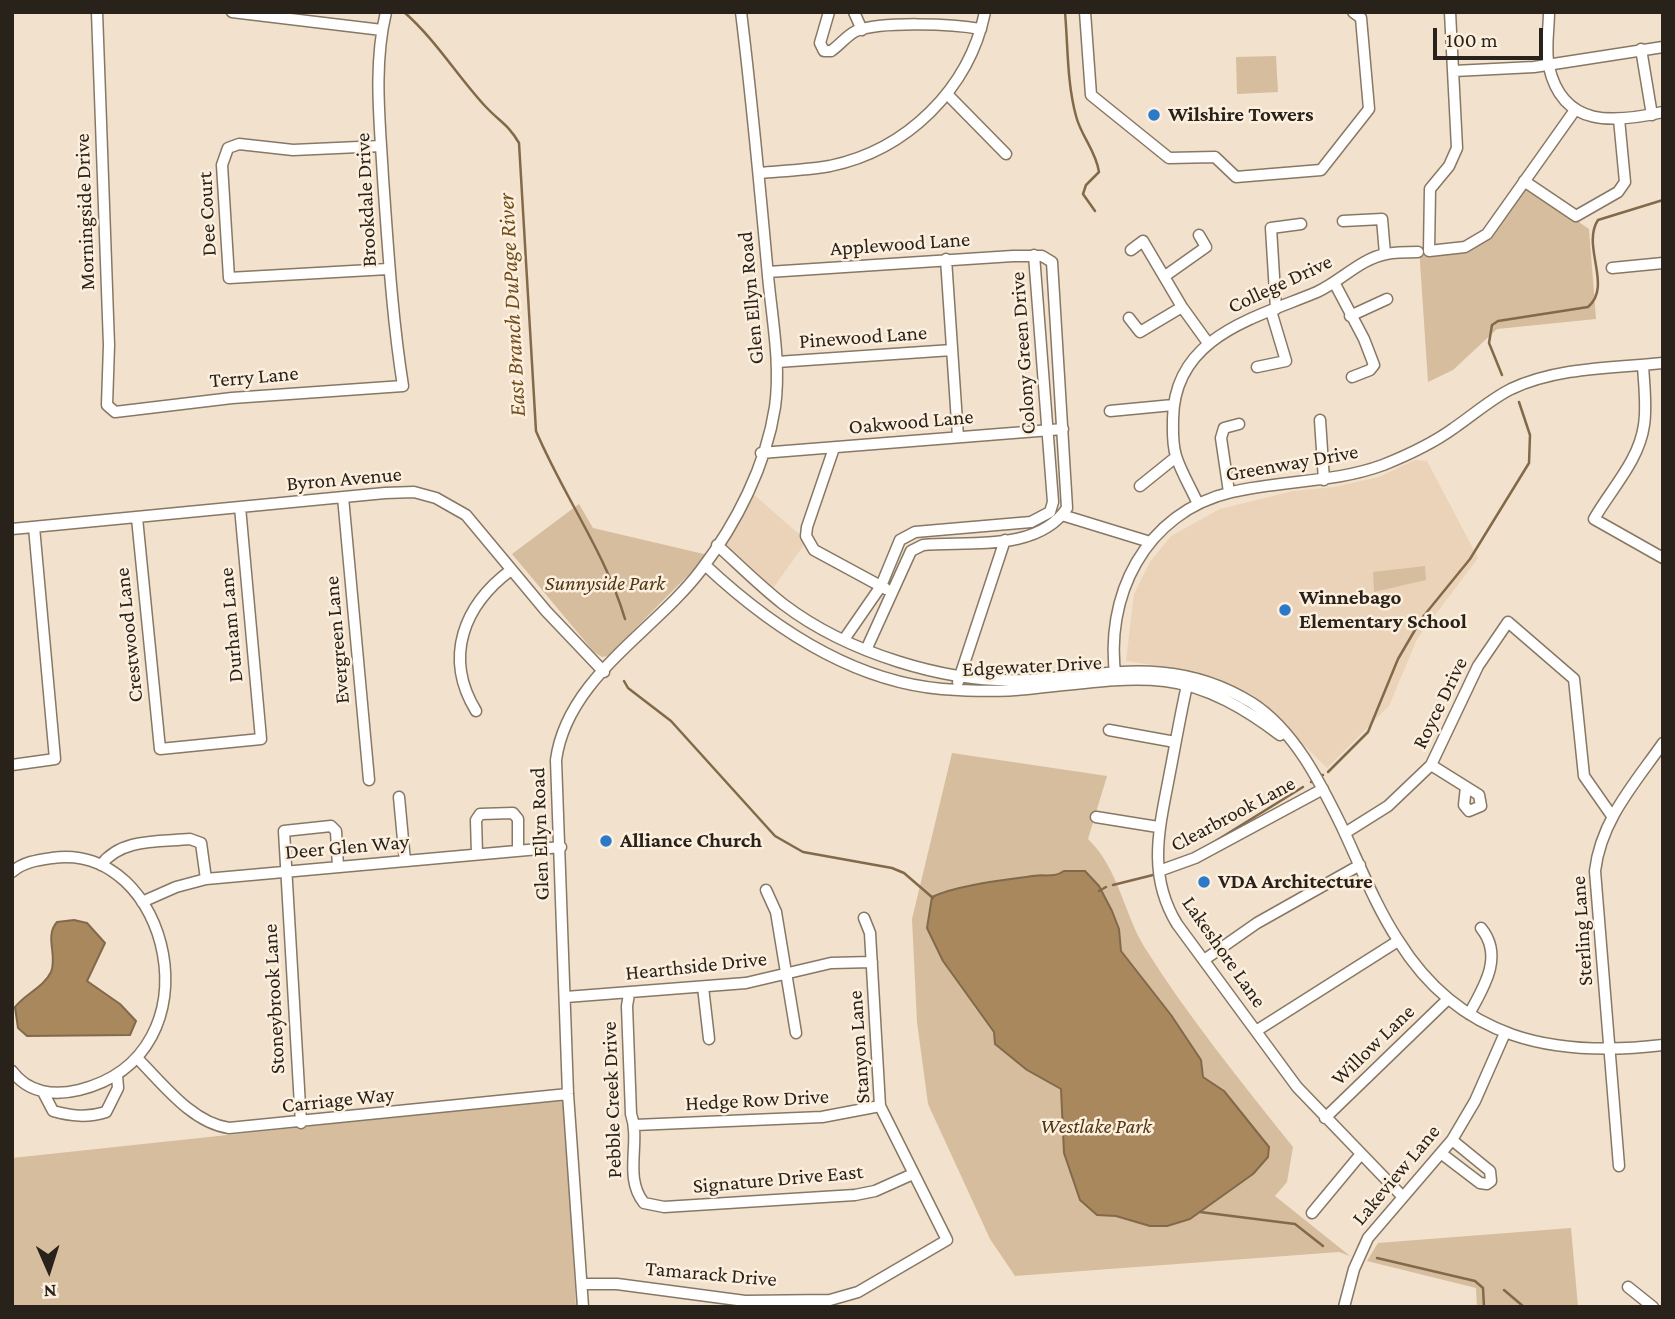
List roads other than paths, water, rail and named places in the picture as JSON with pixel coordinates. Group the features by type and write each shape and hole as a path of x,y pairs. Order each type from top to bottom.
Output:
{"street":[{"name":"Morningside Drive","path":"97,12 109,345 107,405 110,410"},
{"path":"232,12 382,30"},
{"name":"Brookdale Drive","path":"386,12 378,70 388,270 403,386"},
{"name":"Glen Ellyn Road","path":"583,1307 568,1094 556,768 558,741 566,718 604,671 705,565 744,505 775,409 777,362 760,173 741,12"},
{"path":"829,12 820,43 824,51 831,51 847,36 862,30 939,24 981,29"},
{"path":"854,12 862,30"},
{"path":"760,173 829,166 878,149 910,130 948,95 981,29 985,12"},
{"path":"1085,12 1091,95 1170,158 1214,157 1236,177 1321,170 1369,109 1361,18 1353,12"},
{"path":"1424,251 1430,189 1449,166 1457,148 1450,12"},
{"path":"1549,12 1548,64 1558,90 1575,110 1604,121 1657,114 1641,49"},
{"path":"1454,71 1548,64 1663,47"},
{"path":"948,95 1006,154"},
{"name":"College Drive","path":"1198,504 1176,457 1172,442 1173,405 1180,377 1208,343 1240,322 1335,284 1359,265 1385,254 1456,250 1481,238 1575,110"},
{"path":"1524,181 1576,216 1618,192 1625,182 1619,119"},
{"name":"Dee Court","path":"382,146 293,150 239,144 228,148 222,165 229,278 388,270"},
{"path":"1343,221 1382,219 1385,254"},
{"path":"1256,367 1286,360 1274,310 1271,228 1301,225"},
{"path":"1165,276 1206,247 1199,235"},
{"path":"1131,250 1143,241 1182,307 1208,343"},
{"name":"Applewood Lane","path":"768,272 1034,255"},
{"name":"Colony Green Drive","path":"845,638 881,586 900,540 915,532 1031,522 1050,512 1053,502 1034,255 1048,257 1052,262 1067,500 1062,515"},
{"path":"946,259 958,437"},
{"path":"1612,268 1663,263"},
{"path":"1335,284 1364,339 1374,365 1370,370 1352,377"},
{"path":"1350,316 1387,299"},
{"path":"1129,318 1140,332 1182,307"},
{"name":"Pinewood Lane","path":"777,362 952,350"},
{"name":"Greenway Drive","path":"1116,676 1114,630 1119,603 1131,569 1150,542 1171,521 1198,504 1229,492 1324,480 1368,470 1414,452 1508,390 1527,382 1552,375 1663,363"},
{"path":"1643,365 1645,415 1641,440 1621,478 1594,519 1663,558"},
{"name":"Terry Lane","path":"110,410 120,412 232,398 403,386"},
{"path":"1110,411 1173,405"},
{"path":"1320,420 1324,480"},
{"path":"1229,492 1221,438 1224,428 1240,424"},
{"name":"Oakwood Lane","path":"761,453 1063,429"},
{"path":"834,447 806,536 814,550 893,592"},
{"path":"1140,486 1176,457"},
{"name":"Byron Avenue","path":"12,529 402,492 436,498 475,523 511,570 604,671"},
{"name":"Evergreen Lane","path":"343,497 369,780"},
{"name":"Durham Lane","path":"159,750 263,740 240,507"},
{"path":"866,650 911,551 923,545 1019,538 1050,528 1062,515 1150,542"},
{"name":"Crestwood Lane","path":"136,517 159,750"},
{"path":"12,765 57,761 34,527"},
{"path":"956,689 1005,540"},
{"name":"Edgewater Drive","path":"717,545 785,606 866,650 899,662 959,677 1023,680 1116,676"},
{"name":"Edgewater Drive","path":"705,565 777,624 820,651 907,683 994,691 1171,671 1187,681 1207,681 1253,704 1270,717 1294,746 1323,789 1398,941 1447,1000 1505,1033 1567,1048 1611,1050 1663,1045"},
{"path":"476,711 466,695 461,644 464,628 470,612 486,590 511,570"},
{"name":"Royce Drive","path":"1345,833 1388,806 1431,765 1465,691 1508,622 1574,679 1584,776 1612,816"},
{"name":"Lakeshore Lane","path":"1187,681 1158,827 1156,859 1159,883 1171,915 1297,1087 1402,1196"},
{"path":"1109,730 1175,742"},
{"name":"Sterling Lane","path":"1619,1166 1595,883 1600,846 1612,816 1663,743"},
{"path":"1431,765 1466,787"},
{"name":"Clearbrook Lane","path":"1159,872 1195,858 1323,789"},
{"path":"400,797 405,861"},
{"path":"477,854 475,820 480,814 513,813 518,819 518,851"},
{"path":"1096,817 1158,827"},
{"name":"Stoneybrook Lane","path":"301,1123 284,831 331,826 336,831 338,867"},
{"path":"101,865 108,854 122,846 190,839 201,843 206,880"},
{"name":"Deer Glen Way","path":"142,902 176,887 206,880 561,847"},
{"path":"12,872 29,863 57,857 77,858 101,865 122,880 142,902 162,948 167,994 157,1030 137,1058 117,1075 74,1092 43,1092 21,1083 13,1075"},
{"path":"1204,960 1257,923 1360,865"},
{"path":"766,890 776,912 796,1033"},
{"name":"Stanyon Lane","path":"864,918 870,933 880,1106 947,1240"},
{"path":"1469,1014 1486,984 1492,965 1491,940 1481,928"},
{"path":"1256,1031 1398,941"},
{"name":"Hearthside Drive","path":"566,997 746,983 831,963 872,962"},
{"path":"704,987 709,1039"},
{"name":"Pebble Creek Drive","path":"629,994 631,1114 635,1125 632,1139 634,1186 644,1203"},
{"name":"Willow Lane","path":"1325,1118 1447,1000"},
{"name":"Lakeview Lane","path":"1344,1307 1354,1269 1368,1238 1452,1140 1475,1101 1505,1033"},
{"name":"Edgewater Drive","path":"1646,1045 1663,1038"},
{"name":"Carriage Way","path":"137,1058 192,1111 219,1127 301,1123 568,1094"},
{"path":"43,1092 52,1111 73,1116 99,1114 106,1112 118,1088 117,1075"},
{"name":"Hedge Row Drive","path":"635,1125 822,1117 880,1106"},
{"path":"1442,1154 1480,1183 1487,1184 1491,1181 1490,1171 1452,1140"},
{"path":"1312,1213 1361,1154"},
{"name":"Signature Drive East","path":"644,1203 664,1208 855,1195 875,1191 913,1174"},
{"name":"Tamarack Drive","path":"582,1284 617,1284 745,1301 830,1300 852,1295 947,1240"},
{"path":"1628,1287 1653,1307"}],"waterway":[{"name":"East Branch DuPage River","path":"404,12 519,143 536,431 606,570 625,619"},
{"path":"1065,12 1073,103 1078,123 1095,157 1099,172 1086,185 1083,194 1095,211"},
{"path":"1502,375 1489,343 1492,325 1498,321 1588,307 1598,288 1593,242 1598,220 1663,200"},
{"path":"1328,772 1368,732 1398,659 1422,618 1470,559 1529,463 1530,435 1519,402"},
{"name":"East Branch DuPage River","path":"624,681 628,688 671,721 775,836 803,852 892,868 904,873 933,898"},
{"path":"1201,850 1303,787"},
{"path":"1113,885 1153,875"},
{"path":"1099,891 1106,887"},
{"path":"1200,1212 1295,1224 1323,1246"},
{"path":"1377,1258 1475,1281 1483,1288 1484,1307"},
{"path":"1504,1290 1524,1307"}],"place":[{"name":"Wilshire Towers","path":"1154,115"},
{"name":"Winnebago Elementary School","path":"1285,610"},
{"name":"Alliance Church","path":"606,841"},
{"name":"VDA Architecture","path":"1204,882"}],"park label":[{"name":"Sunnyside Park","path":"605,584"},
{"name":"Westlake Park","path":"1096,1127"}]}
